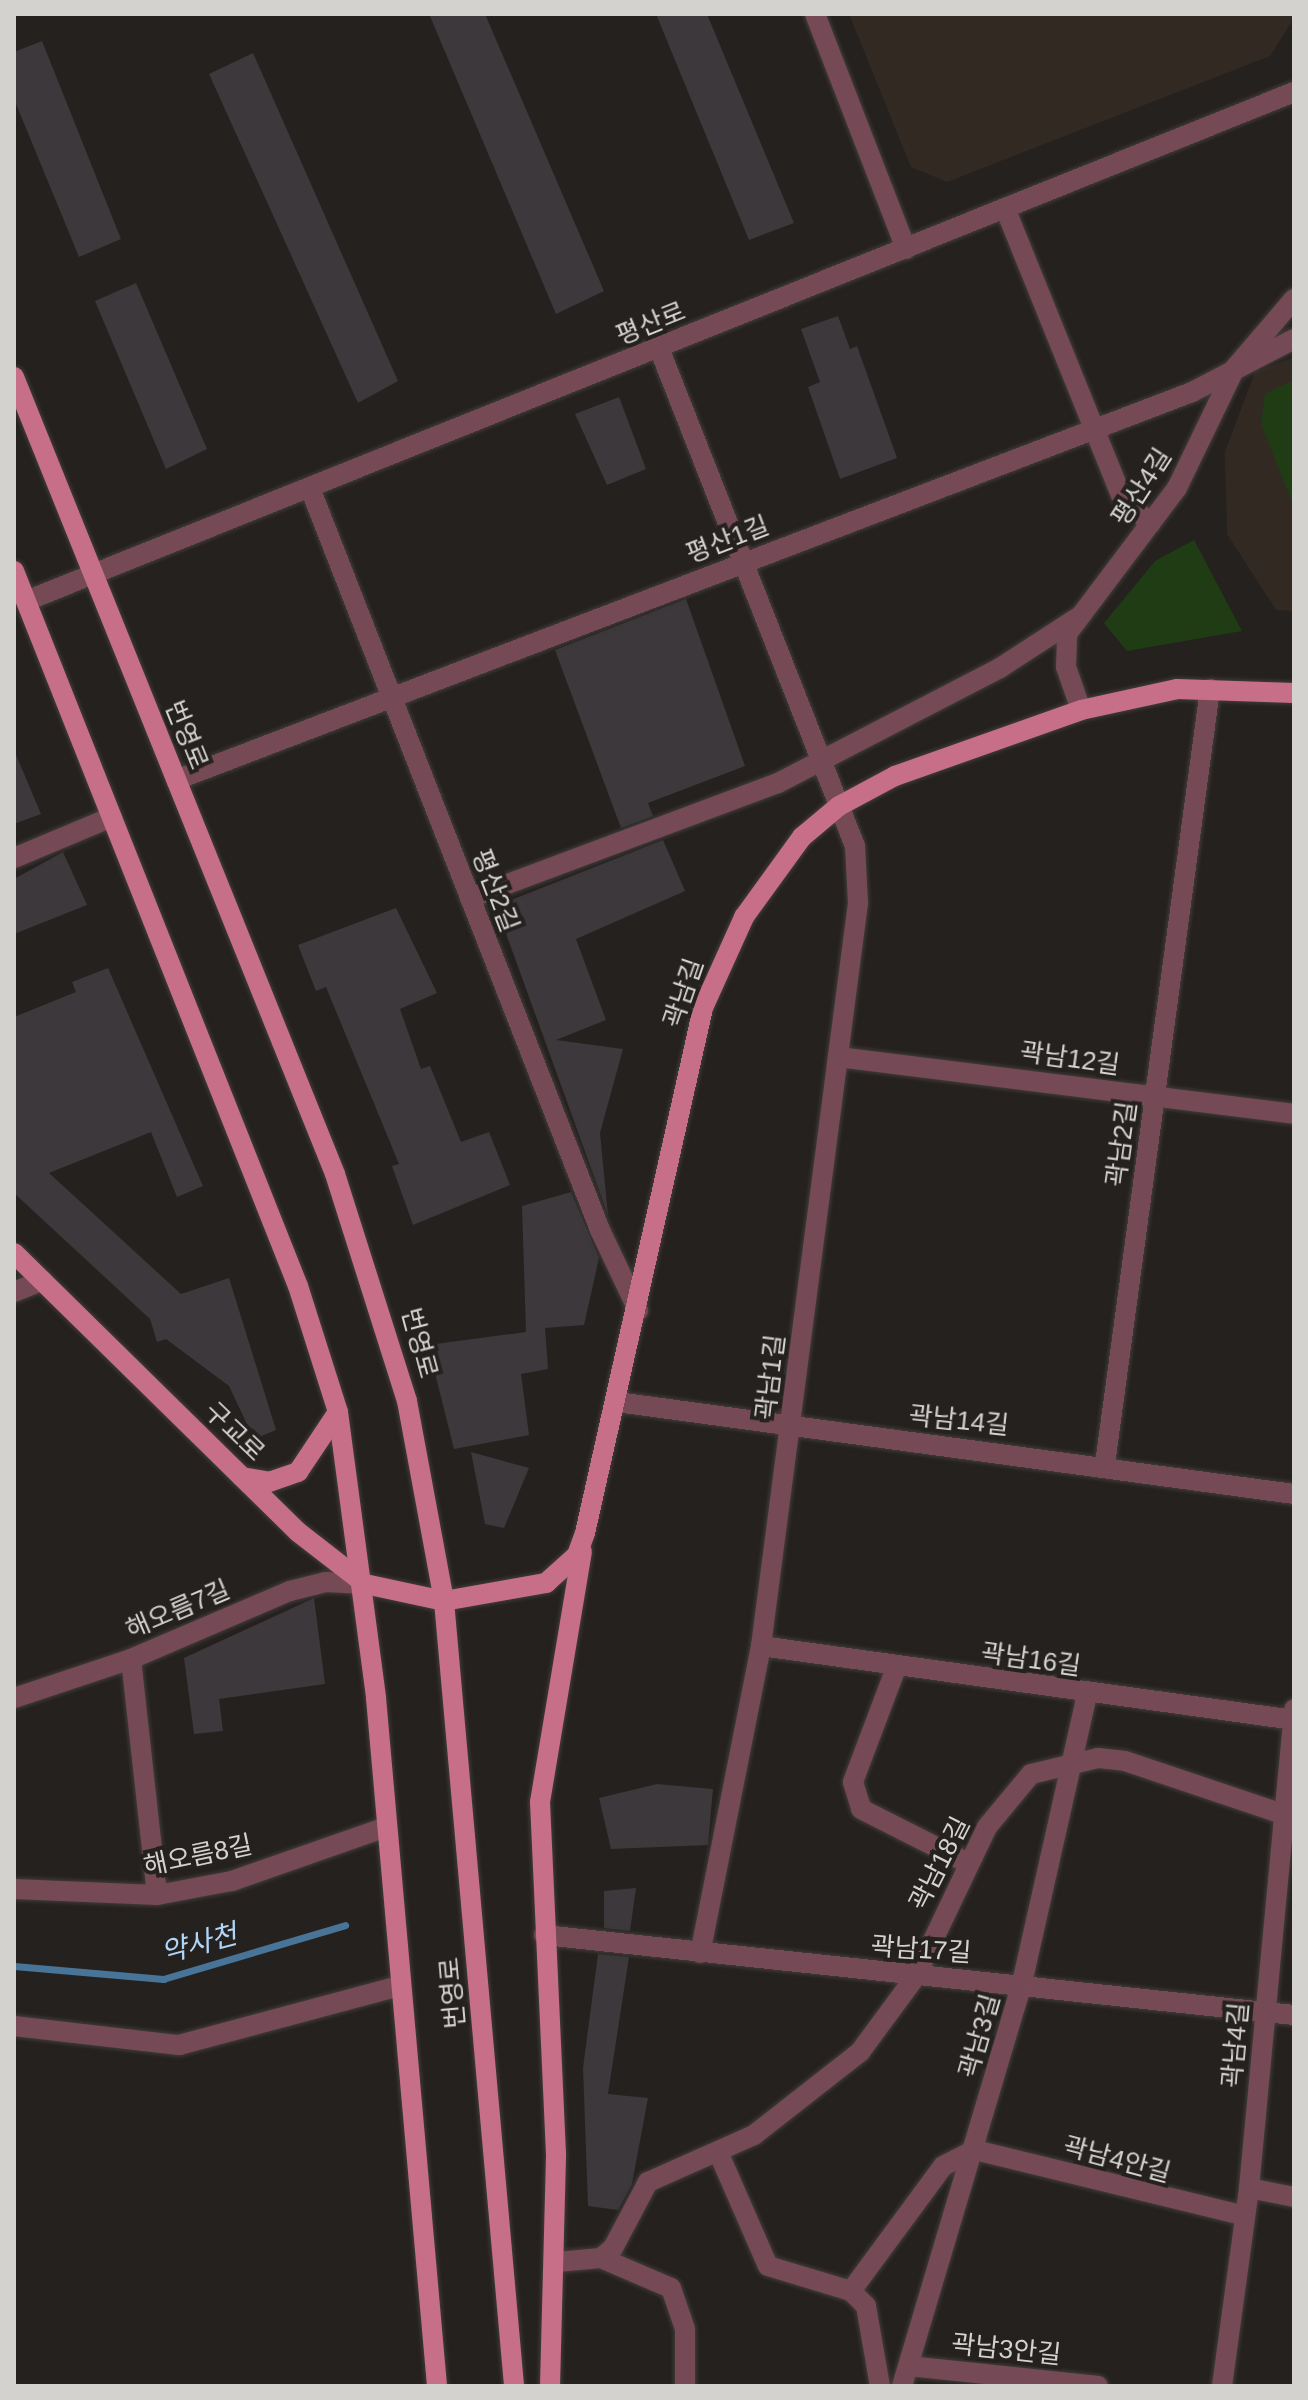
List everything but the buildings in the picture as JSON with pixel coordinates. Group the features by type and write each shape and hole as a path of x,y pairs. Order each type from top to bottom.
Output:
{"main road":[{"name":"번영로","path":"14,377 367,1259 407,1401 444,1601 514,2386"},
{"name":"번영로","path":"14,571 298,1286 338,1412 365,1584 437,2386"},
{"name":"곽남길","path":"444,1601 546,1583 570,1563 585,1533 638,1310 691,1053 719,967 773,873 839,806 895,776 1081,710 1146,693 1210,689 1294,693"},
{"name":"구교로","path":"14,1253 242,1477 365,1584 444,1601"},
{"path":"242,1477 269,1482 298,1472 338,1412"},
{"path":"550,2386 557,2262 544,1935 545,1740 585,1533"}],"street":[{"path":"815,14 906,249"},
{"name":"평산로","path":"26,601 1294,92"},
{"path":"1005,208 1121,495 1150,524"},
{"name":"평산4길","path":"1081,710 1063,650 1077,618 1150,524 1191,462 1235,368 1294,299"},
{"name":"평산1길","path":"176,780 1094,429 1294,339"},
{"name":"곽남1길","path":"659,348 855,846 858,903 761,1646 700,1953"},
{"name":"평산2길","path":"310,488 470,898 638,1310"},
{"path":"470,898 778,783 822,757 989,674 1077,618"},
{"name":"곽남2길","path":"1105,1464 1210,689"},
{"path":"14,858 112,817"},
{"name":"곽남12길","path":"838,1057 1294,1114"},
{"path":"14,1292 43,1280"},
{"name":"곽남14길","path":"617,1402 790,1428 1105,1464 1294,1494"},
{"name":"해오름7길","path":"15,1696 131,1659 290,1591 325,1582 365,1584"},
{"name":"곽남16길","path":"761,1646 1087,1694 1294,1716"},
{"path":"131,1659 157,1895"},
{"path":"896,1668 853,1782 861,1809 966,1862"},
{"name":"곽남3길","path":"902,2386 975,2150 1022,1983 1087,1694"},
{"name":"곽남4길","path":"1222,2386 1249,2188 1289,1817 1294,1716"},
{"name":"곽남18길","path":"601,2258 613,2248 648,2182 719,2154 830,2082 916,1976 966,1862 1011,1792 1031,1774 1074,1762 1125,1761 1289,1817"},
{"name":"해오름8길","path":"14,1889 157,1895 232,1881 386,1827"},
{"name":"곽남17길","path":"544,1935 916,1976 1022,1983 1294,2015"},
{"path":"14,2026 179,2045 399,1986"},
{"path":"851,2291 943,2166 975,2150"},
{"name":"곽남4안길","path":"975,2150 1245,2216"},
{"path":"719,2154 768,2266 851,2291 866,2306 880,2386"},
{"path":"1249,2188 1294,2197"},
{"path":"557,2262 601,2258 671,2288 685,2329 685,2386"},
{"name":"곽남3안길","path":"909,2366 1098,2386"}],"shaded area":[{"path":"849,14 1294,14 1294,18 1270,56 947,182 911,167"},
{"path":"1294,357 1294,611 1276,610 1227,534 1225,452 1255,372"}],"green space":[{"path":"1294,380 1293,505 1261,424 1265,394"},
{"path":"1194,540 1242,631 1127,651 1104,623 1155,561"}],"waterway":[{"name":"약사천","path":"14,1966 163,1979 345,1925"}]}
